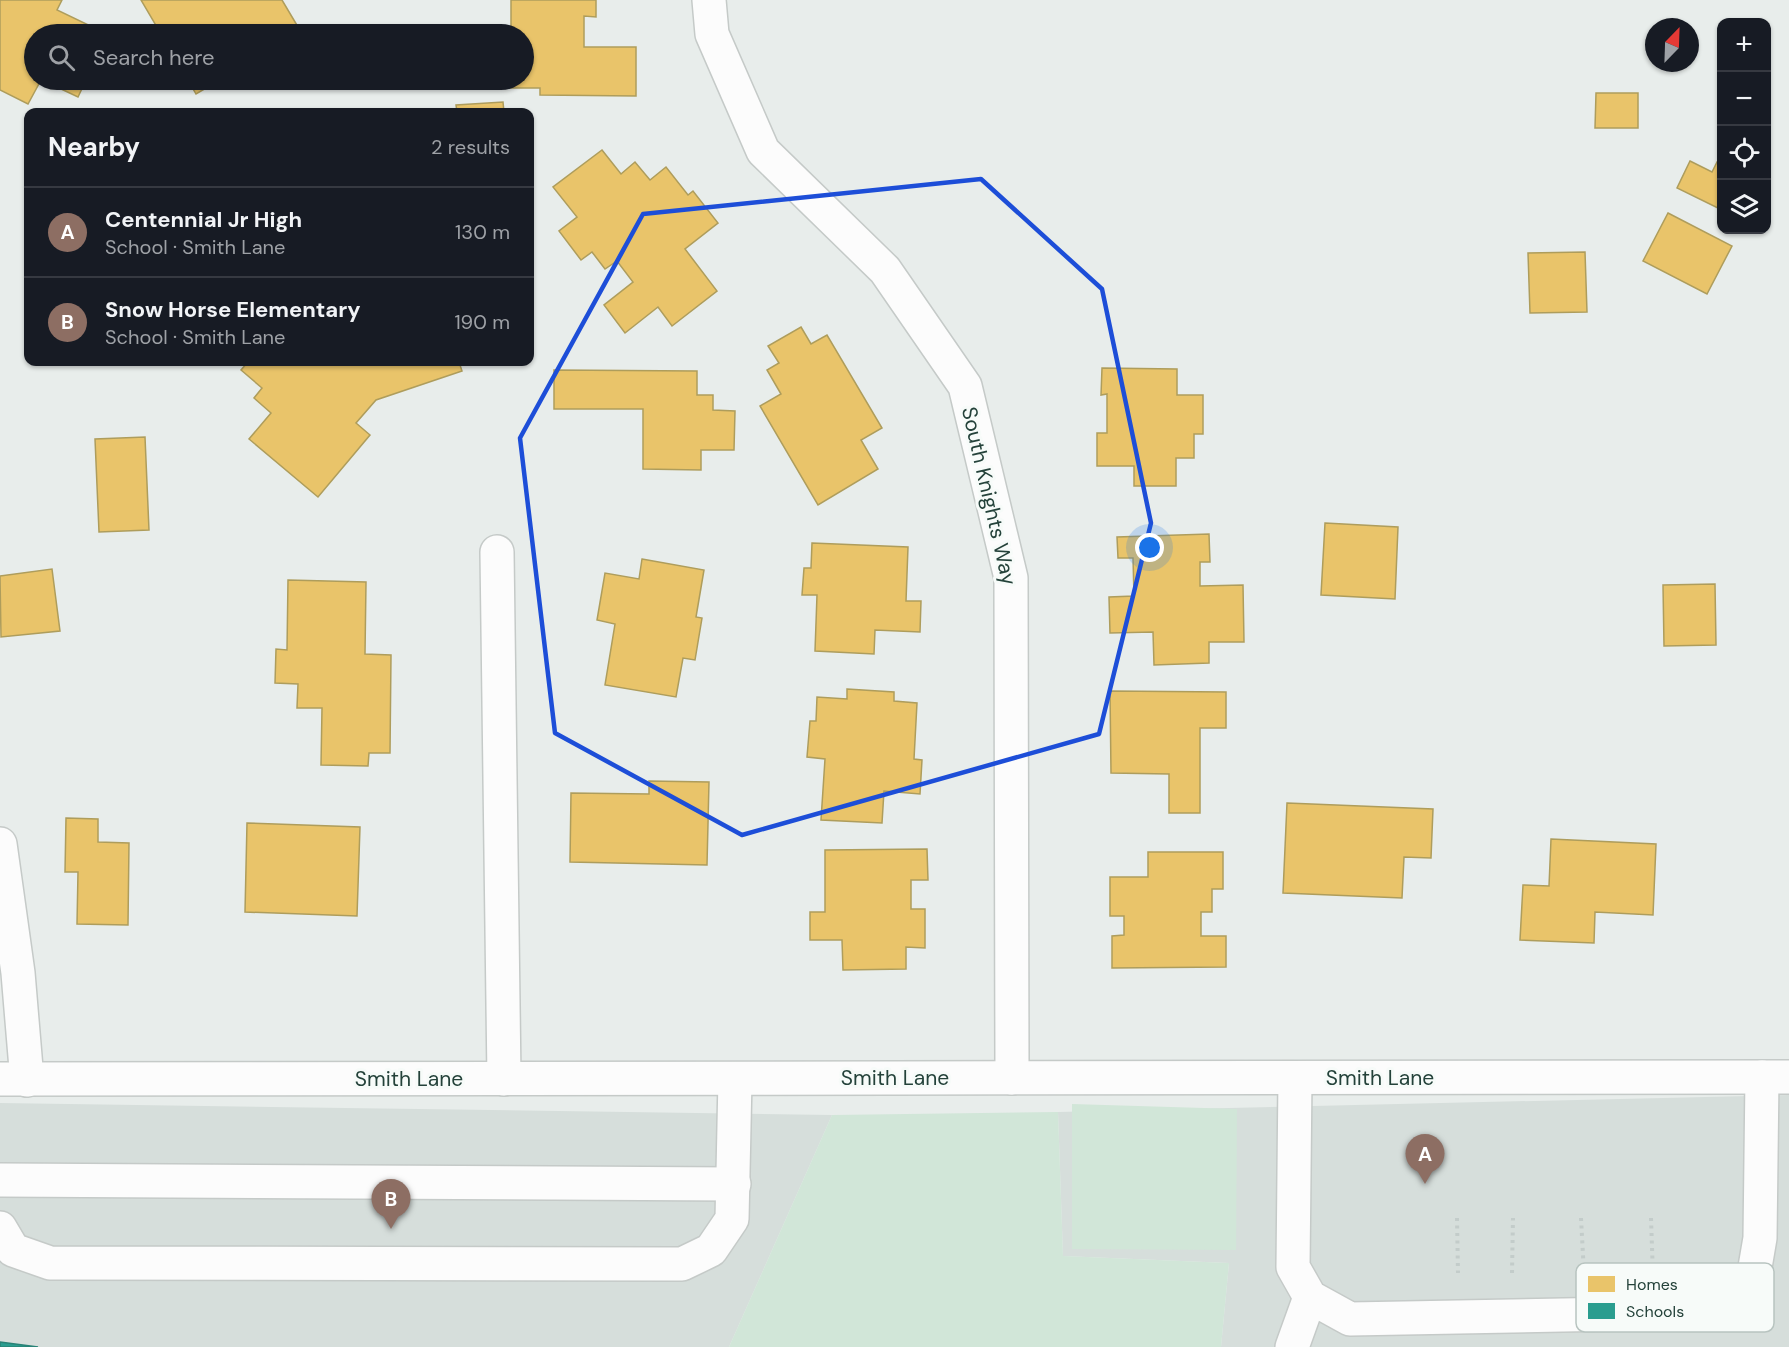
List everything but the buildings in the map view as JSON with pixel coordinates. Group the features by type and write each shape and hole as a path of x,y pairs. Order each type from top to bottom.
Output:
{"street":[{"name":"South Knights Way","path":"709,0 712,34 763,151 885,270 964,386 1011,578 1012,1078"},
{"path":"497,552 504,1079"},
{"path":"0,844 18,973 14,1079"},
{"name":"Smith Lane","path":"14,1079 1775,1077"},
{"path":"1756,1263 1775,1077"},
{"path":"1295,1078 1293,1267 1310,1297 1350,1319 1576,1315"},
{"path":"0,1228 13,1250 50,1263 681,1264 711,1250 732,1219 735,1079"},
{"path":"0,1180 734,1184"},
{"path":"1292,1347 1310,1297"}],"path":[{"path":"1457,1218 1458,1273"},
{"path":"1512,1273 1513,1218"},
{"path":"1581,1218 1583,1263"},
{"path":"1651,1218 1653,1263"}],"highlighted area":[{"path":"981,179 1102,289 1151,523 1099,734 742,835 555,733 520,438 643,214"}],"shaded area":[{"path":"1789,1095 1789,1347 1221,1347 1229,1263 1063,1256 1058,1112"},
{"path":"0,1103 832,1115 729,1347 38,1347 0,1342"}],"green space":[{"path":"1072,1104 1237,1109 1236,1250 1072,1249"},
{"path":"1058,1112 1063,1256 1229,1263 1221,1347 729,1347 832,1115"}],"place":[{"name":"Centennial Jr High","path":"1425,1184"},
{"name":"Snow Horse Elementary","path":"391,1229"}]}
